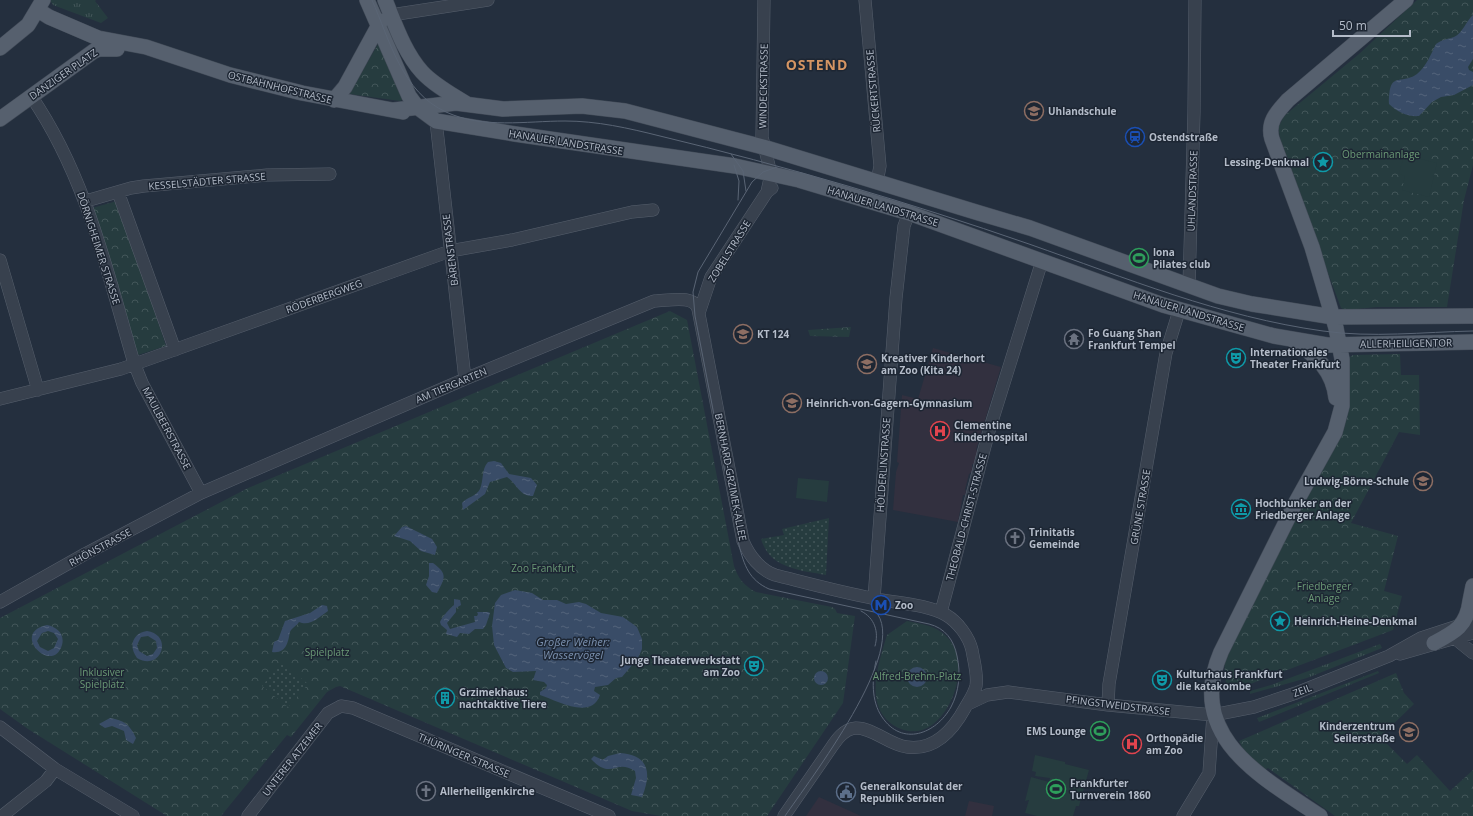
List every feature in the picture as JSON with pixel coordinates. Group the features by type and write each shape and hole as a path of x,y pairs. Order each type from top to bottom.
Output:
{"main road":[{"name":"HANAUER LANDSTRASSE","path":"367,0 408,96 417,107 436,121 771,172 909,213 1179,310 1291,339 1339,342"},
{"path":"1320,816 1268,782 1240,757 1227,740 1213,715 1212,702 1213,678 1221,652 1295,504 1335,432 1339,419 1342,385 1339,342 1312,247 1272,139 1270,125 1275,114 1288,100 1406,0"},
{"path":"0,48 26,28 40,5 93,28 129,38 162,52"},
{"path":"334,100 346,87 379,27 388,7"},
{"path":"388,7 412,59 422,72 462,104"},
{"name":"DANZIGER PLATZ","path":"0,118 99,49 162,52"},
{"name":"OSTBAHNHOFSTRASSE","path":"162,52 248,80 334,100 394,110 436,121"},
{"path":"436,121 440,112 462,104"},
{"path":"417,107 462,104 503,109 582,106 614,109 658,118 763,147 1030,228 1218,296 1252,304 1333,317"},
{"name":"OSTBAHNHOFSTRASSE","path":"394,110 417,107"},
{"name":"ALLERHEILIGENTOR","path":"1333,317 1375,318 1437,315 1473,316"},
{"name":"ALLERHEILIGENTOR","path":"1339,342 1344,334 1359,322 1375,318"},
{"path":"1291,339 1314,355 1328,371 1333,380 1339,419"},
{"name":"ALLERHEILIGENTOR","path":"1339,342 1473,342"},
{"path":"1445,637 1471,609"}],"street":[{"path":"388,7 488,0"},
{"name":"WINDECKSTRASSE","path":"764,0 762,137 763,147 771,172"},
{"name":"RÜCKERTSTRASSE","path":"865,0 880,166 877,182"},
{"name":"UHLANDSTRASSE","path":"1189,285 1194,112 1195,0"},
{"name":"DÖRNIGHEIMER STRASSE","path":"31,96 55,134 86,201 134,363"},
{"name":"BÄRENSTRASSE","path":"436,121 465,379"},
{"name":"ZOBELSTRASSE","path":"767,192 771,172"},
{"name":"KESSELSTÄDTER STRASSE","path":"86,201 131,188 267,175 330,174"},
{"name":"ZOBELSTRASSE","path":"699,313 711,277 767,192 787,177"},
{"path":"118,192 175,350"},
{"name":"RÖDERBERGWEG","path":"0,399 121,369 134,363 175,350 450,251 512,240 632,212 653,210"},
{"name":"HÖLDERLINSTRASSE","path":"874,599 896,298 904,226 909,213"},
{"path":"0,260 38,390"},
{"name":"THEOBALD-CHRIST-STRASSE","path":"941,612 989,432 1042,261"},
{"name":"AM TIERGARTEN","path":"201,493 465,379 654,301 692,301 696,304 699,313"},
{"name":"GRÜNE STRASSE","path":"1108,705 1109,684 1166,353 1179,310"},
{"name":"BERNHARD-GRZIMEK-ALLEE","path":"699,313 743,541 753,558 772,574 874,599"},
{"name":"MAULBEERSTRASSE","path":"134,363 142,382 201,493"},
{"name":"RHÖNSTRASSE","path":"0,602 85,554 201,493"},
{"path":"784,816 836,740 847,731 858,728 900,746 922,747 932,744 946,734 957,723 967,706 976,685 976,672 969,642 957,624 941,612 874,599"},
{"path":"1445,637 1473,653"},
{"name":"ZEIL","path":"1213,715 1254,707 1389,656 1416,650 1445,637"},
{"name":"PFINGSTWEIDSTRASSE","path":"976,685 1108,705 1213,715"},
{"name":"PFINGSTWEIDSTRASSE","path":"967,706 980,698 996,693 1023,693"},
{"name":"UNTERER ATZEMER","path":"248,816 328,714 340,706"},
{"name":"THÜRINGER STRASSE","path":"340,706 353,708 609,816"},
{"path":"1183,816 1209,773 1213,715"},
{"path":"0,727 55,769 132,816"},
{"path":"2,816 46,781 55,769"}],"shaded area":[{"name":"Clementine Kinderhospital","path":"933,348 1001,367 976,450 980,451 976,465 972,464 972,472 969,474 965,495 963,495 958,522 893,510 896,472 899,463 897,462 902,395 918,399"},
{"path":"819,797 861,816 806,816"},
{"path":"969,801 994,806 992,816 965,816"}],"green space":[{"path":"50,0 96,0 95,1 108,18 101,23 53,5"},
{"name":"Obermainanlage","path":"1417,0 1473,0 1473,165 1464,200 1447,307 1377,307 1346,310 1341,308 1283,151 1278,128 1284,116 1359,54"},
{"path":"381,39 404,99 400,101 349,94"},
{"path":"1404,155 1437,163 1429,197 1402,190 1405,176 1399,174"},
{"path":"117,201 166,346 138,355 92,208"},
{"name":"Zoo Frankfurt","path":"670,311 687,320 734,566 737,574 748,587 756,592 832,607 837,613 855,616 843,703 767,816 661,816 632,811 340,686 327,692 291,737 287,735 221,816 167,816 28,729 0,709 0,618 248,488"},
{"path":"851,327 849,337 810,336 808,330"},
{"name":"Friedberger Anlage","path":"1400,354 1401,375 1419,375 1420,435 1399,432 1351,523 1398,536 1384,591 1402,596 1393,630 1245,686 1226,685 1224,661 1266,573 1347,417 1348,358 1353,355"},
{"path":"798,478 829,481 827,502 796,498"},
{"path":"829,518 826,575 796,569 779,562 771,557 765,549 761,539 784,535 782,529"},
{"name":"Alfred-Brehm-Platz","path":"907,621 933,627 942,632 953,645 957,657 957,682 948,707 932,725 917,731 901,729 889,721 881,711 877,700 877,673 887,635"},
{"path":"1380,644 1382,648 1307,678 1250,694 1250,691 1271,685"},
{"path":"282,662 308,684 288,707 262,686"},
{"path":"1378,671 1379,673 1259,722 1257,718"},
{"path":"1396,673 1404,693 1414,704 1380,737 1407,764 1417,755 1450,791 1473,770 1473,816 1335,816 1268,768 1264,770 1244,751 1239,741"},
{"name":"Frankfurter Turnverein 1860","path":"1035,755 1065,762 1065,764 1089,770 1079,806 1076,806 1073,816 1037,816 1025,813 1029,800 1025,801 1031,777 1049,782 1050,778 1035,776 1036,772 1032,771"}],"water":[{"path":"1473,15 1473,59 1468,67 1469,70 1473,72 1473,85 1454,95 1441,97 1432,102 1419,116 1411,116 1403,113 1389,104 1391,86 1393,82 1417,74 1426,64 1436,44 1457,35"},
{"path":"494,461 501,463 509,474 531,478 537,485 533,496 521,492 507,477 490,482 485,494 463,510 462,503 479,491 486,465 488,462"},
{"path":"406,526 432,539 437,547 435,555 421,551 410,541 394,536 402,527"},
{"path":"429,563 433,563 438,567 444,576 437,593 432,592 426,585 429,576"},
{"name":"Großer Weiher: Wasservögel","path":"515,590 532,593 543,600 557,600 566,604 579,602 586,604 601,613 623,617 637,627 642,639 642,649 638,658 622,677 616,678 608,685 595,687 594,691 600,695 595,703 589,707 573,707 540,695 540,692 546,688 547,685 544,682 533,680 536,671 513,672 506,668 494,645 492,626 495,603 501,595"},
{"path":"454,599 460,600 461,605 456,608 456,612 447,623 450,629 475,622 474,616 477,616 477,612 488,612 490,613 483,629 475,629 469,634 460,633 457,637 446,634 447,630 441,625 440,622 454,605"},
{"path":"322,605 327,606 328,611 311,622 299,622 291,631 284,649 277,652 272,652 274,642 278,640 285,621 310,613"},
{"path":"47,625 57,629 61,634 63,641 57,653 51,656 43,654 37,650 33,643 32,636 36,629","holes":["48,631 54,633 58,639 54,648 48,651 40,647 37,641 42,633"]},
{"path":"147,631 155,634 160,639 162,645 161,651 158,657 152,660 145,661 137,658 134,653 133,641 138,634","holes":["148,636 156,641 157,648 153,654 147,656 139,651 137,645 141,637"]},
{"path":"917,667 924,670 927,677 924,684 917,687 910,684 907,677 910,670"},
{"path":"821,671 826,673 828,678 826,683 821,685 816,683 814,678 816,673"},
{"path":"110,718 119,720 129,726 136,738 133,744 126,740 124,731 112,726 105,728 99,724"},
{"path":"620,753 630,754 637,757 646,767 647,780 642,797 631,795 636,778 635,771 623,767 609,769 604,768 591,759 594,756 603,760 608,756"}],"tram line":[{"path":"372,0 399,64 408,79 418,92 431,103 446,112 460,117 475,121 505,123 577,121 636,130 800,172 892,199 1029,244 1174,295 1285,325 1323,331 1360,334 1473,331"},
{"path":"731,154 743,171 746,191"},
{"path":"734,165 739,181 738,200"},
{"path":"777,167 763,172 752,182 698,272 693,292 695,316 739,545 748,571 757,581 769,589 929,624 940,628 951,640 956,650 959,676 954,701 945,716 928,730 918,733 909,734 899,732 890,726 878,711 874,697 873,682 876,661"},
{"path":"861,611 873,621 876,631 875,646"},
{"path":"785,816 833,746 869,683 880,654 883,629 875,611"}],"place":[{"name":"Uhlandschule","path":"1034,111"},
{"name":"Ostendstraße","path":"1135,137"},
{"name":"Lessing-Denkmal","path":"1323,162"},
{"name":"lona Pilates club","path":"1139,258"},
{"name":"KT 124","path":"743,334"},
{"name":"Fo Guang Shan Frankfurt Tempel","path":"1074,339"},
{"name":"Internationales Theater Frankfurt","path":"1236,358"},
{"name":"Kreativer Kinderhort am Zoo (Kita 24)","path":"867,364"},
{"name":"Heinrich-von-Gagern-Gymnasium","path":"792,403"},
{"name":"Clementine Kinderhospital","path":"940,431"},
{"name":"Ludwig-Börne-Schule","path":"1423,481"},
{"name":"Hochbunker an der Friedberger Anlage","path":"1241,509"},
{"name":"Trinitatis Gemeinde","path":"1015,538"},
{"name":"Zoo","path":"881,605"},
{"name":"Heinrich-Heine-Denkmal","path":"1280,621"},
{"name":"Junge Theaterwerkstatt am Zoo","path":"754,666"},
{"name":"Kulturhaus Frankfurt die katakombe","path":"1162,680"},
{"name":"Grzimekhaus: nachtaktive Tiere","path":"445,698"},
{"name":"EMS Lounge","path":"1100,731"},
{"name":"Kinderzentrum Seilerstraße","path":"1409,732"},
{"name":"Orthopädie am Zoo","path":"1132,744"},
{"name":"Frankfurter Turnverein 1860","path":"1056,789"},
{"name":"Allerheiligenkirche","path":"426,791"},
{"name":"Generalkonsulat der Republik Serbien","path":"846,792"}],"district":[{"name":"OSTEND","path":"817,64"}],"park label":[{"name":"Spielplatz","path":"327,652"},
{"name":"Inklusiver Spielplatz","path":"102,678"}]}
